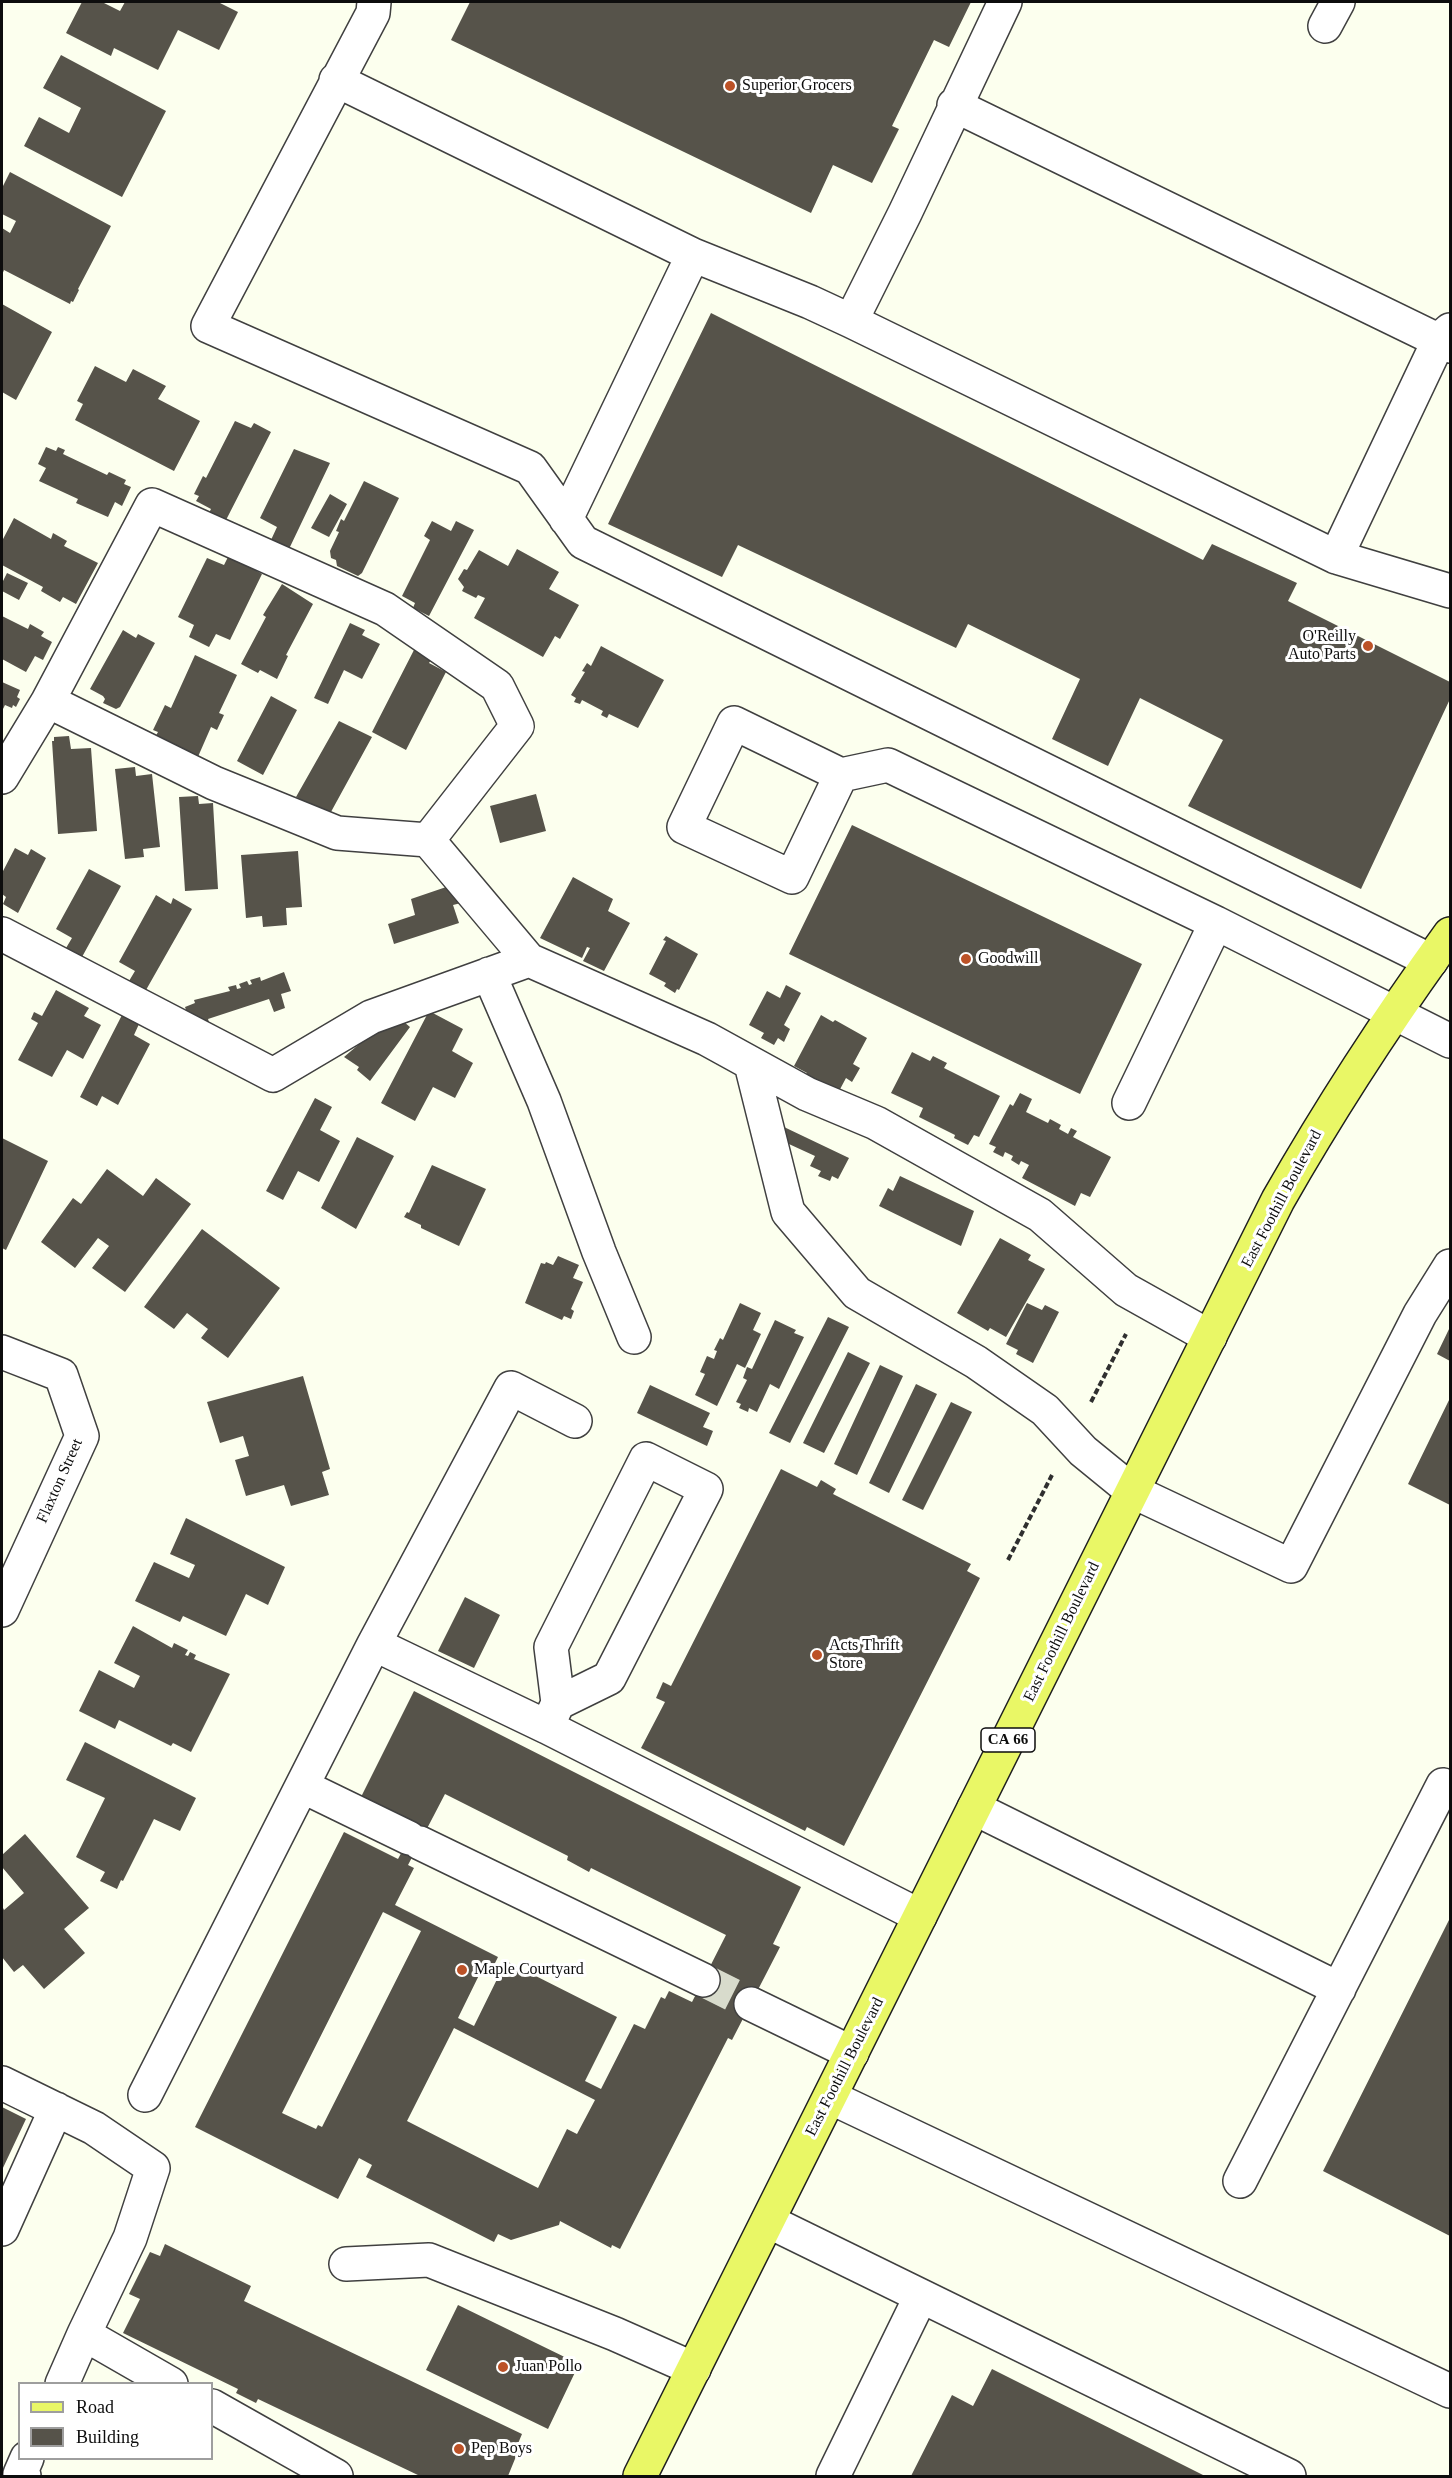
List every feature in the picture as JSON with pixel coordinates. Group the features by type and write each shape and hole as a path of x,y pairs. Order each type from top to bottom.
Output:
{"main road":[{"name":"East Foothill Boulevard","path":"640,2476 1278,1200 1333,1105 1393,1013 1450,934"}],"street":[{"path":"374,2 373,13 208,326 530,468 583,542 1431,961"},
{"path":"851,321 1005,2"},
{"path":"336,80 693,255 851,321 1336,557 1450,591"},
{"path":"954,105 1447,338 1336,557"},
{"path":"566,519 693,255"},
{"path":"2,777 48,701 152,505 385,609 498,686 517,726 428,840"},
{"path":"48,701 214,783 338,833 428,840 529,960 707,1039 807,1094 876,1123 1040,1215 1126,1290 1210,1337"},
{"path":"841,775 792,878 684,827 734,723 841,775 888,765 1216,923 1450,1041"},
{"path":"1129,1103 1216,923"},
{"path":"2,934 273,1075 371,1017 529,960"},
{"path":"489,974 544,1101 599,1252 634,1337"},
{"path":"752,1064 788,1212 857,1293 976,1362 1045,1410 1083,1451 1132,1491 1291,1566 1420,1314 1450,1266"},
{"name":"Flaxton Street","path":"2,1352 62,1376 82,1436 2,1610"},
{"path":"145,2095 374,1644 511,1388 575,1421"},
{"path":"646,1459 706,1489 609,1678 552,1715 551,1647 646,1459"},
{"path":"374,1644 552,1715 920,1916"},
{"path":"1240,2181 1443,1785"},
{"path":"302,1786 703,1980"},
{"path":"974,1808 1339,1989"},
{"path":"751,2004 852,2053"},
{"path":"2,2083 94,2128 153,2168 130,2238 63,2382"},
{"path":"830,2097 1450,2391"},
{"path":"2,2229 56,2109"},
{"path":"768,2221 1289,2476"},
{"path":"346,2264 429,2260 615,2334 694,2369"},
{"path":"832,2476 921,2296"},
{"path":"84,2334 168,2382"},
{"path":"213,2407 336,2476"}],"building":[{"path":"82,2 102,2 120,11 125,2 218,2 238,12 219,50 178,30 158,70 114,48 111,56 66,33"},
{"name":"Superior Grocers","path":"470,2 971,2 949,47 934,40 892,126 899,129 872,183 833,165 811,213 451,40"},
{"path":"61,55 166,111 122,197 24,146 39,117 69,133 81,108 43,88"},
{"path":"10,172 111,226 70,304 4,270 2,275 2,228 10,233 16,221 2,214 2,188"},
{"path":"2,304 52,332 16,400 2,392"},
{"path":"711,313 1203,560 1212,544 1297,583 1288,601 1450,682 1450,699 1361,889 1188,806 1223,740 1140,698 1108,766 1052,739 1080,679 968,624 956,648 738,545 722,577 608,524"},
{"path":"95,366 126,382 133,369 166,386 158,399 200,421 174,471 75,420 83,404 77,401"},
{"path":"235,421 251,428 254,423 271,432 225,522 209,513 211,509 196,501 199,496 194,494 203,476 206,478"},
{"path":"46,447 56,451 58,447 65,450 63,454 107,475 109,472 126,480 124,484 131,487 122,506 115,502 108,517 76,503 78,499 39,481 46,468 38,464"},
{"path":"294,449 330,463 289,549 271,540 277,527 260,518"},
{"path":"364,481 399,498 362,573 358,576 337,566 336,560 331,558 330,551 339,532 336,531 341,519 344,521"},
{"path":"330,494 347,504 329,537 311,528"},
{"path":"14,518 51,539 53,533 67,541 64,546 98,563 76,604 63,597 60,602 41,591 43,587 2,565 2,541"},
{"path":"432,521 451,531 456,521 474,530 429,616 413,608 415,603 402,596 430,540 424,536"},
{"path":"517,549 559,572 549,589 579,605 560,639 555,636 543,657 474,618 485,598 478,595 476,598 462,591 464,587 458,579 464,569 467,570 479,550 508,566"},
{"path":"229,555 262,574 230,640 216,634 209,647 189,637 194,625 178,617 207,558 224,565"},
{"path":"7,573 28,583 19,600 2,591 2,583"},
{"path":"282,584 313,604 286,655 288,656 277,679 241,664 266,617 263,615"},
{"path":"2,616 28,629 30,624 44,632 41,636 52,642 43,660 35,656 26,672 2,659"},
{"path":"350,623 365,630 362,635 380,644 362,679 344,670 328,704 314,698"},
{"path":"123,630 136,638 138,634 155,643 120,707 116,709 103,703 105,699 103,696 90,689"},
{"path":"601,646 664,680 638,728 609,714 607,718 601,715 603,711 582,700 580,704 574,702 576,698 571,695 585,672 582,671 587,663 591,666"},
{"path":"415,648 433,657 429,663 446,672 406,750 372,732"},
{"path":"195,655 237,675 219,713 224,715 217,730 211,727 197,759 154,739 158,732 153,730 165,705 171,708"},
{"path":"2,682 20,690 17,697 20,699 16,707 5,705 2,711"},
{"path":"271,696 297,710 263,775 237,761"},
{"path":"339,721 372,737 326,821 311,805 296,797"},
{"path":"69,736 71,749 91,748 97,831 58,834 52,741 54,737"},
{"path":"135,767 136,776 152,774 160,847 143,849 144,857 125,859 115,769"},
{"path":"536,794 546,831 500,843 490,806"},
{"path":"198,796 199,804 213,803 218,889 185,891 179,797"},
{"name":"Goodwill","path":"852,825 1142,964 1080,1094 789,954"},
{"path":"15,848 28,855 31,849 46,858 18,913 3,904 6,897 2,894 2,873"},
{"path":"298,851 302,907 286,908 287,925 263,927 262,916 246,918 241,855"},
{"path":"89,869 121,886 82,957 66,948 72,938 56,929"},
{"path":"573,877 613,899 608,911 630,923 604,971 583,961 590,948 587,947 582,958 540,938"},
{"path":"455,884 461,903 453,905 459,923 394,944 388,924 415,915 411,899"},
{"path":"156,895 171,904 173,898 192,909 146,990 129,981 135,971 119,962"},
{"path":"666,936 698,954 679,990 677,989 675,993 664,986 666,983 649,974 666,941 663,940"},
{"path":"284,972 291,991 281,994 285,1008 274,1012 269,999 208,1019 209,1022 201,1025 191,1025 185,1007 195,1003 194,1000 230,991 228,987 236,985 237,989 241,988 239,984 247,981 249,985 252,984 250,980 260,977 261,981"},
{"path":"786,985 801,993 784,1025 790,1029 784,1042 778,1038 774,1045 761,1038 764,1033 749,1025 767,991 780,998"},
{"path":"56,990 89,1008 84,1016 101,1025 83,1059 67,1050 52,1077 18,1060 38,1023 31,1019 34,1012 42,1016"},
{"path":"429,1011 463,1029 452,1051 473,1063 455,1098 433,1087 415,1121 381,1103"},
{"path":"122,1015 139,1024 134,1035 150,1044 118,1105 102,1096 97,1106 80,1097"},
{"path":"821,1015 867,1038 853,1064 860,1068 852,1082 846,1078 838,1093 805,1076 807,1073 794,1066"},
{"path":"398,1017 410,1027 370,1081 357,1070 359,1067 344,1057 385,1022"},
{"path":"912,1052 930,1061 933,1056 947,1063 944,1068 1000,1096 979,1137 974,1135 968,1145 954,1138 955,1135 919,1117 923,1108 891,1093"},
{"path":"1020,1093 1032,1099 1026,1112 1048,1123 1050,1119 1061,1125 1059,1129 1068,1134 1071,1128 1077,1131 1073,1137 1111,1157 1090,1197 1081,1193 1075,1206 1022,1178 1029,1165 1021,1161 1019,1165 1011,1160 1013,1156 1005,1152 1003,1157 993,1152 996,1147 989,1144 1010,1104 1013,1106"},
{"path":"315,1098 332,1107 320,1130 340,1141 319,1182 298,1171 283,1200 266,1191"},
{"path":"784,1127 849,1158 838,1179 832,1176 830,1181 818,1176 821,1171 810,1166 815,1156 778,1139"},
{"path":"357,1137 394,1156 356,1229 321,1208"},
{"path":"2,1138 48,1161 6,1250 2,1248"},
{"path":"432,1165 486,1189 459,1246 421,1228 421,1225 404,1217 407,1212 409,1213"},
{"path":"107,1169 143,1196 156,1178 191,1204 125,1292 92,1268 109,1246 98,1238 75,1268 41,1242 73,1198 81,1204"},
{"path":"900,1176 974,1211 961,1246 879,1206 888,1188 893,1191"},
{"path":"202,1229 280,1288 228,1358 201,1338 208,1329 187,1313 174,1329 144,1307"},
{"path":"1000,1238 1031,1255 1028,1260 1045,1269 1006,1337 990,1328 988,1331 957,1313"},
{"path":"558,1256 579,1265 573,1278 583,1282 571,1309 574,1311 571,1319 564,1316 562,1320 525,1303 541,1263 546,1262 553,1265"},
{"path":"740,1303 761,1313 753,1330 761,1334 745,1368 737,1364 717,1406 695,1395 705,1374 700,1372 707,1356 714,1359 717,1351 714,1350 720,1338 723,1340"},
{"path":"1027,1303 1042,1310 1045,1305 1059,1312 1033,1363 1016,1354 1018,1350 1006,1344"},
{"path":"828,1317 849,1327 790,1443 769,1433"},
{"path":"775,1320 796,1330 794,1333 804,1337 779,1389 770,1384 757,1412 749,1408 748,1412 739,1408 741,1404 736,1402 747,1380 743,1378 747,1367 752,1369"},
{"path":"1450,1327 1450,1361 1437,1354"},
{"path":"848,1352 870,1363 824,1453 803,1443"},
{"path":"880,1365 903,1376 857,1475 834,1464"},
{"path":"303,1376 330,1469 322,1472 329,1495 291,1506 284,1485 246,1496 235,1460 249,1456 243,1436 220,1443 207,1402"},
{"path":"916,1384 937,1394 889,1493 869,1483"},
{"path":"650,1385 710,1413 703,1427 713,1431 707,1446 637,1413"},
{"path":"1450,1398 1450,1505 1408,1484"},
{"path":"951,1402 972,1412 923,1510 902,1500"},
{"path":"781,1469 817,1487 821,1480 836,1489 833,1494 971,1564 967,1571 980,1578 844,1846 807,1827 805,1831 641,1748 665,1702 656,1698 663,1682 671,1686"},
{"path":"186,1518 285,1567 268,1605 246,1594 226,1636 183,1616 180,1622 135,1601 154,1562 189,1578 195,1565 170,1554"},
{"path":"465,1597 500,1615 474,1668 438,1651"},
{"path":"133,1626 172,1648 174,1643 188,1650 185,1655 188,1656 190,1652 196,1655 194,1659 230,1674 191,1752 173,1743 171,1746 119,1720 115,1729 79,1711 99,1670 134,1688 140,1676 114,1663"},
{"path":"414,1691 801,1887 773,1944 780,1947 732,2040 728,2038 620,2249 612,2245 611,2248 560,2221 559,2225 511,2240 498,2234 494,2242 366,2177 372,2165 359,2158 338,2199 195,2127 344,1832 398,1859 416,1825 361,1797","holes":["445,1794 568,1856 567,1860 589,1872 591,1868 726,1935 692,2002 669,1991 665,1999 661,1997 645,2029 634,2024 601,2089 585,2081 617,2017 506,1961 474,2026 458,2018 485,1963 493,1967 498,1957 395,1905 414,1868 408,1865","383,1912 421,1931 322,2127 318,2125 316,2129 282,2113","454,2028 595,2100 577,2134 567,2129 538,2188 407,2121"]},
{"path":"85,1742 196,1798 180,1831 154,1819 117,1889 100,1881 105,1872 76,1857 105,1798 66,1780"},
{"path":"25,1834 89,1908 64,1929 85,1953 44,1989 23,1965 14,1972 2,1957 2,1906 4,1910 24,1893 2,1867 2,1855"},
{"path":"1450,1918 1450,2236 1323,2171"},
{"path":"2,2107 26,2119 2,2170"},
{"path":"165,2244 251,2286 244,2301 522,2434 508,2476 420,2476 258,2399 256,2403 236,2393 238,2389 123,2333 140,2299 129,2294 150,2252 160,2256"},
{"name":"Juan Pollo","path":"458,2305 579,2364 548,2429 426,2370"},
{"path":"992,2369 1205,2476 911,2476 952,2395 973,2406"}],"tunnel":[{"path":"703,1980 751,2004"}],"place":[{"name":"Superior Grocers","path":"730,86"},
{"name":"O'Reilly Auto Parts","path":"1368,646"},
{"name":"Goodwill","path":"966,959"},
{"name":"Acts Thrift Store","path":"817,1655"},
{"name":"Maple Courtyard","path":"462,1970"},
{"name":"Juan Pollo","path":"503,2367"},
{"name":"Pep Boys","path":"459,2449"}]}
